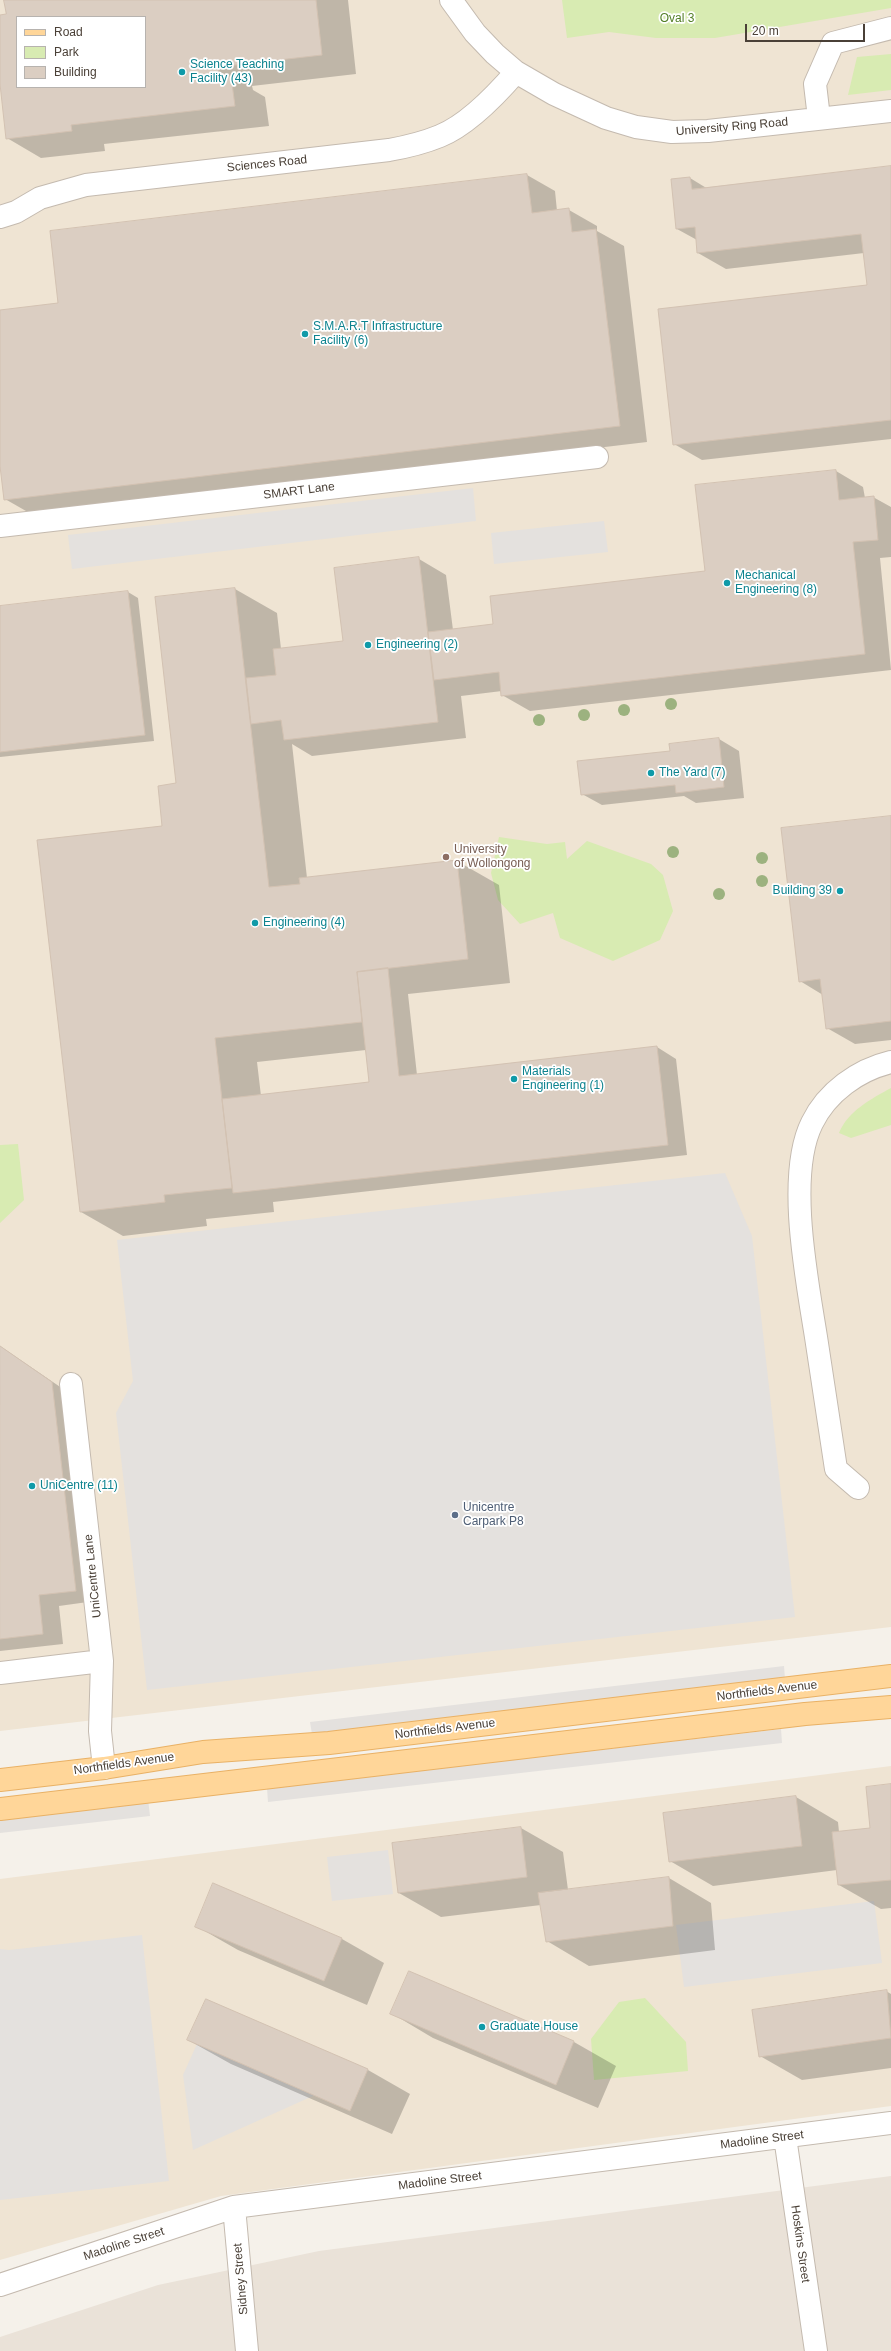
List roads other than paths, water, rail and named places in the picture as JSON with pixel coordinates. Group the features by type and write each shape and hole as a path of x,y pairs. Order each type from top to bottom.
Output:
{"main road":[{"name":"Northfields Avenue","path":"0,1780 104,1768 203,1752 329,1743 891,1676"},
{"path":"0,1809 782,1717 891,1707"}],"street":[{"name":"University Ring Road","path":"451,0 476,33 495,54 516,72 554,94 606,118 636,127 672,132 708,131 891,111"},
{"path":"819,118 815,84 833,43 891,28"},
{"name":"Sciences Road","path":"0,217 16,212 40,198 86,185 389,150 414,145 442,136 478,111 516,72"},
{"name":"SMART Lane","path":"0,526 597,457"},
{"path":"858,1488 836,1469 811,1305 801,1204 801,1170 805,1141 812,1123 821,1108 847,1081 867,1070 891,1062"},
{"name":"UniCentre Lane","path":"71,1384 102,1661 100,1731 104,1768"},
{"path":"0,1673 102,1661"},
{"name":"Madoline Street","path":"0,2285 234,2208 785,2138 891,2123"},
{"name":"Hoskins Street","path":"785,2138 816,2351"},
{"name":"Sidney Street","path":"234,2208 247,2351"}],"place":[{"name":"Science Teaching Facility (43)","path":"182,72"},
{"name":"S.M.A.R.T Infrastructure Facility (6)","path":"305,334"},
{"name":"Mechanical Engineering (8)","path":"727,583"},
{"name":"Engineering (2)","path":"368,645"},
{"name":"The Yard (7)","path":"651,773"},
{"name":"University of Wollongong","path":"446,857"},
{"name":"Building 39","path":"840,891"},
{"name":"Engineering (4)","path":"255,923"},
{"name":"Materials Engineering (1)","path":"514,1079"},
{"name":"UniCentre (11)","path":"32,1486"},
{"name":"Unicentre Carpark P8","path":"455,1515"},
{"name":"Graduate House","path":"482,2027"}],"park label":[{"name":"Oval 3","path":"677,19"}]}
